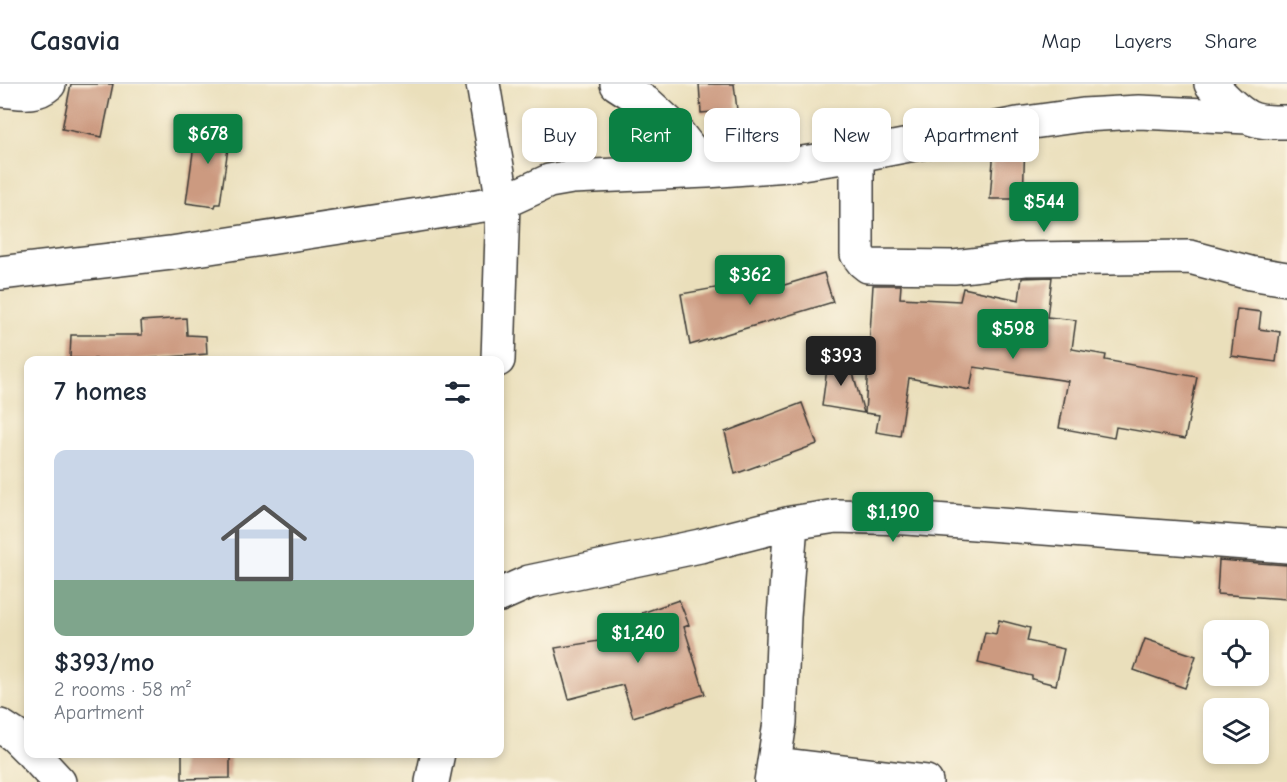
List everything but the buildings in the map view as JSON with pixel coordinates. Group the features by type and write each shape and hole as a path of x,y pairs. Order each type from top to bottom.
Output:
{"street":[{"path":"0,90 31,93 49,84"},
{"path":"483,84 503,202 498,356"},
{"path":"617,84 648,104 672,126 706,171"},
{"path":"1211,84 1248,117"},
{"path":"891,148 1018,124 1083,115 1139,112 1248,117 1262,121 1287,122"},
{"path":"0,273 171,253 503,202 549,181 572,177 706,171 812,162"},
{"path":"857,162 856,247 862,262 868,266 954,267 1025,259 1190,257 1250,273 1287,279"},
{"path":"504,593 529,582 700,546 790,523 836,516 907,518 1287,546"},
{"path":"790,523 780,722 772,773 926,782"},
{"path":"0,726 24,745"},
{"path":"36,758 58,782"},
{"path":"432,782 437,758"}]}
